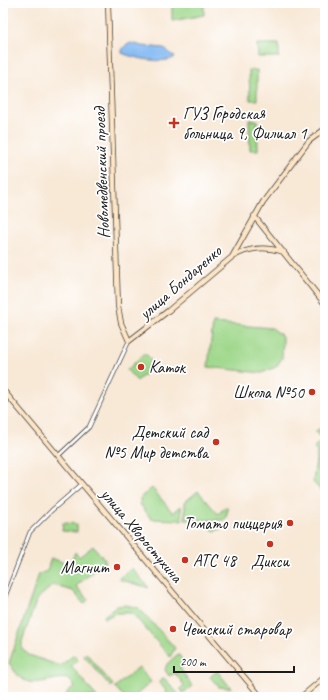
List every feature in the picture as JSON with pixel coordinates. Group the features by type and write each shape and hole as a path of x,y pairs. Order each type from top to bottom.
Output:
{"street":[{"name":"Новомедвенский проезд","path":"108,3 118,306 121,323 129,341"},
{"name":"улица Бондаренко","path":"58,456 89,427 129,341 168,311 232,257 254,216 297,156 309,141 325,129"},
{"path":"254,216 325,304"},
{"path":"232,257 243,250 256,248 269,248 284,252"},
{"name":"улица Хворостухина","path":"3,390 261,697"},
{"path":"3,602 30,532 52,510 82,484"},
{"path":"301,697 325,677"}],"green space":[{"path":"172,3 204,3 204,15 172,21"},
{"path":"257,44 279,44 279,57 258,57"},
{"path":"249,70 257,70 257,100 250,100"},
{"path":"249,120 257,120 258,150 250,150"},
{"path":"213,323 272,328 281,335 283,339 282,358 276,367 262,373 208,367"},
{"name":"Каток","path":"145,353 155,365 137,381 127,370"},
{"path":"325,424 325,431 319,436 315,432"},
{"path":"318,443 325,451 325,495 313,482 317,452 314,447"},
{"path":"152,488 173,513 181,506 182,520 151,519 140,504 141,497"},
{"path":"198,491 218,514 226,507 228,509 224,520 185,520 185,502"},
{"path":"63,523 77,524 77,532 62,531"},
{"path":"209,525 223,525 224,528 215,531 210,528"},
{"path":"93,546 106,561 76,586 88,600 84,604 73,591 53,585 37,599 22,641 22,649 29,655 60,666 74,655 78,660 71,666 97,697 67,697 67,692 75,686 68,679 38,682 26,681 18,675 9,663 39,574 47,571 51,558 70,565 75,552 79,557"},
{"path":"132,568 149,588 118,579"},
{"path":"126,605 139,608 175,648 170,657 132,613 115,613 105,619 104,616 117,606"},
{"path":"86,653 113,685 111,687 84,656"},
{"path":"178,654 185,663 180,668 192,686 183,693 180,689 184,685 175,673 169,676 165,670 167,664"},
{"path":"139,667 151,682 134,697 124,697 115,687"},
{"path":"217,671 231,688 219,687 210,677"},
{"path":"164,678 181,697 162,697 167,692 159,682"}],"water":[{"path":"131,43 142,46 164,48 175,57 157,61 141,59 122,53 122,50 126,45"}],"place":[{"name":"ГУЗ Городская больница 9, Филиал 1","path":"174,123"},
{"name":"Каток","path":"141,367"},
{"name":"Школа №50","path":"312,392"},
{"name":"Детский сад №5 Мир детства","path":"216,442"},
{"name":"Томато пиццерия","path":"290,523"},
{"name":"Дикси","path":"270,544"},
{"name":"АТС 48","path":"185,560"},
{"name":"Магнит","path":"117,567"},
{"name":"Чешский старовар","path":"173,629"}]}
